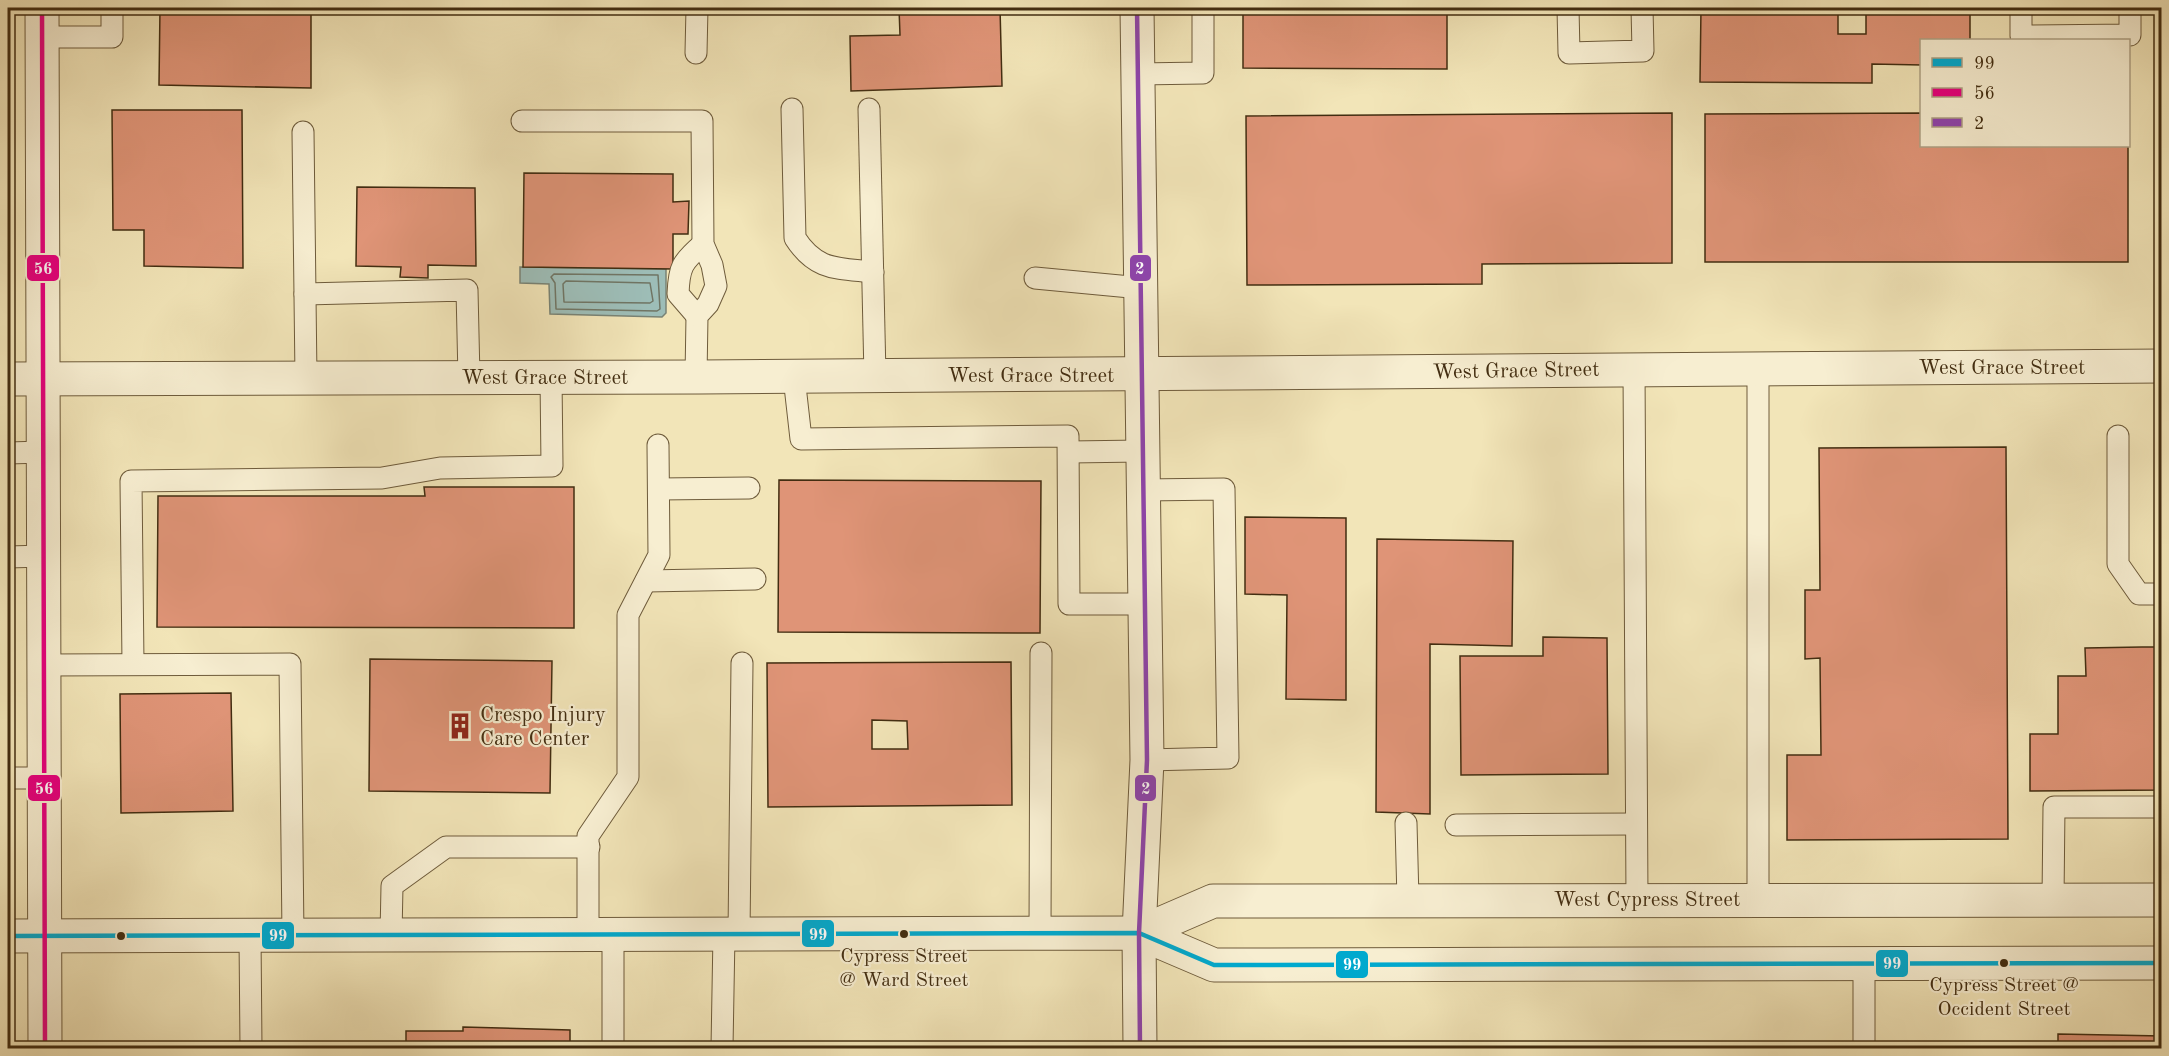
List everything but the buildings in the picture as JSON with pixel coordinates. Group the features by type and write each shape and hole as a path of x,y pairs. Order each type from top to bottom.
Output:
{"street":[{"path":"1137,8 1147,760 1139,933 1140,1048"},
{"path":"42,22 45,1048"},
{"name":"West Grace Street","path":"8,379 1142,375 1634,368 2162,366"},
{"name":"West Cypress Street","path":"1139,933 1213,901 2162,900"},
{"name":"West Cypress Street","path":"8,936 1139,933 1214,965 2162,963"}],"lane":[{"path":"42,22 112,37 112,8"},
{"path":"696,53 697,8"},
{"path":"1138,74 1203,73 1203,8"},
{"path":"1568,8 1569,53 1643,51 1642,8"},
{"path":"2021,8 2021,36 2130,34 2130,8"},
{"path":"792,109 795,238 806,256 827,267 873,272"},
{"path":"869,109 875,376"},
{"path":"522,121 702,121 703,244 712,265 716,286 708,304 697,316 696,376"},
{"path":"303,132 306,378"},
{"path":"697,316 678,294 679,270 687,258 703,244"},
{"path":"1035,278 1141,288"},
{"path":"305,294 467,290 469,378"},
{"path":"1634,368 1637,899"},
{"path":"1758,368 1758,899"},
{"path":"133,664 130,481 382,478 440,468 552,466 551,377"},
{"path":"794,377 801,439 1068,436 1069,604 1144,604"},
{"path":"2118,435 2118,564 2139,594 2162,594"},
{"path":"613,1048 588,836 628,777 628,615 659,555 658,445"},
{"path":"1069,452 1142,451"},
{"path":"8,453 43,452"},
{"path":"659,489 749,488"},
{"path":"1143,490 1224,489 1227,758 1147,760"},
{"path":"8,557 44,556"},
{"path":"646,580 754,579"},
{"path":"1040,933 1041,653"},
{"path":"722,1048 732,934 742,663"},
{"path":"44,664 291,664 293,936"},
{"path":"8,778 44,778"},
{"path":"2054,899 2054,807 2162,807"},
{"path":"1406,823 1408,900"},
{"path":"1456,825 1636,824"},
{"path":"391,935 392,886 446,847 589,847"},
{"path":"250,936 251,1048"},
{"path":"1864,965 1864,1048"}],"water":[{"path":"520,267 666,269 666,313 662,317 550,314 549,284 520,283"}],"transit line":[{"name":"56","path":"42,8 45,1048"},
{"name":"2","path":"1137,8 1147,760 1139,933 1140,1048"},
{"name":"99","path":"8,936 1139,933 1214,965 2162,963"}],"place":[{"name":"Crespo Injury Care Center","path":"460,726"},
{"name":"Cypress Street @ Ward Street","path":"904,934"},
{"name":"Cypress Street @ Occident Street","path":"2004,963"}]}
